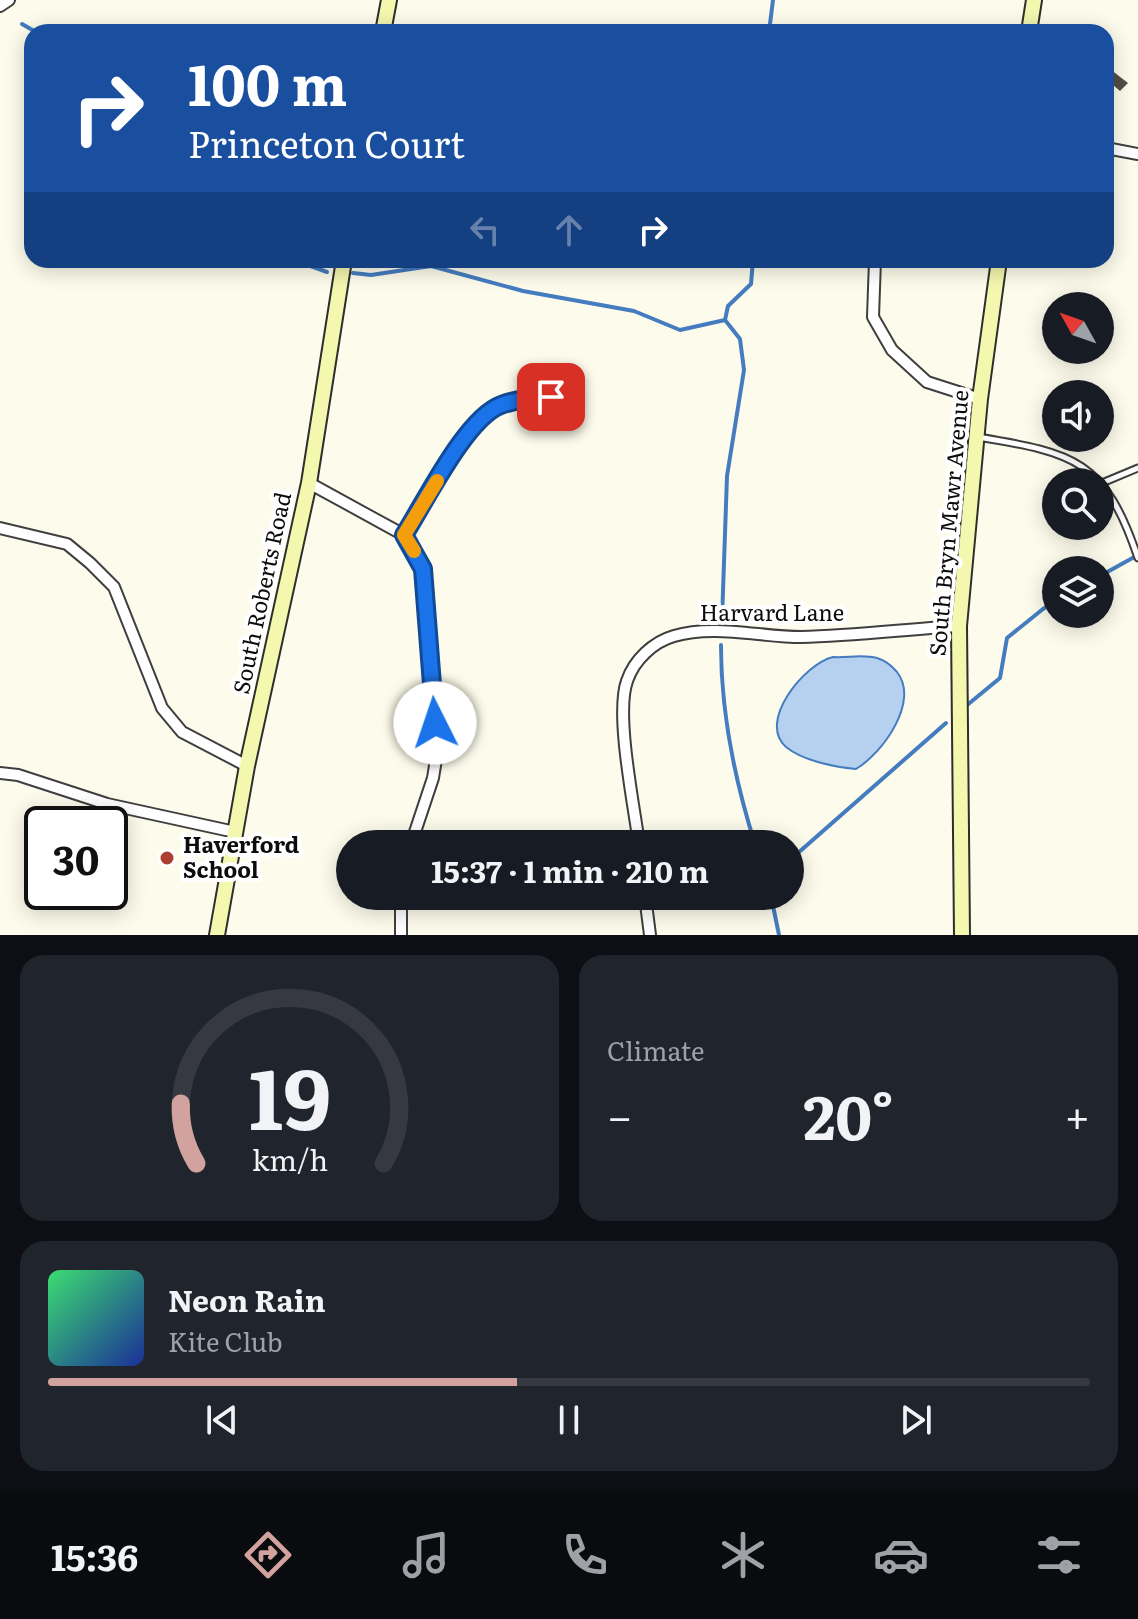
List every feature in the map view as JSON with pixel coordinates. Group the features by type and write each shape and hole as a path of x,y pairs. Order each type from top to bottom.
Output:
{"street":[{"path":"0,6 9,0"},
{"path":"384,24 389,0"},
{"path":"1030,24 1034,0"},
{"path":"1114,150 1138,154"},
{"name":"South Roberts Road","path":"217,935 247,766 309,483 343,268"},
{"path":"875,268 873,317 892,350 927,382 980,399"},
{"name":"South Bryn Mawr Avenue","path":"962,935 959,626 980,399 998,268"},
{"path":"404,535 469,430 499,405 551,397 569,414"},
{"path":"309,483 404,535 423,569 437,753 433,778 416,830"},
{"path":"0,528 67,544 90,563 114,587 162,708 182,732 247,766"},
{"name":"Harvard Lane","path":"637,830 623,697 634,667 660,641 691,633 801,637 959,626"},
{"path":"0,773 30,779 107,804 235,832"},
{"path":"401,910 401,935"},
{"path":"647,910 650,935"}],"lane":[{"path":"977,437 1036,447 1059,454 1083,468"},
{"path":"1114,478 1138,468"},
{"path":"1114,501 1138,558"}],"water":[{"path":"866,656 880,659 897,672 903,684 904,697 895,725 877,751 856,769 810,760 786,747 779,736 777,723 780,709 788,695 809,670 833,657"}],"building":[{"path":"1114,72 1128,83 1120,91 1114,86"}],"waterway":[{"path":"770,24 773,0"},
{"path":"316,268 327,272"},
{"path":"353,273 371,275 418,268"},
{"path":"438,268 523,291 634,311 680,330 725,320"},
{"path":"722,620 727,476 744,370 740,339 725,320 728,306 751,284 752,268"},
{"path":"1114,568 1138,555"},
{"path":"966,706 1000,678 1007,638 1042,610"},
{"path":"721,645 730,746 751,830"},
{"path":"804,848 946,723"},
{"path":"774,910 779,935"}],"slow traffic":[{"path":"414,551 404,535 437,481"}],"place":[{"name":"Haverford School","path":"167,858"}],"route":[{"path":"435,723 423,569 404,535 469,430 499,405 551,397"}]}
